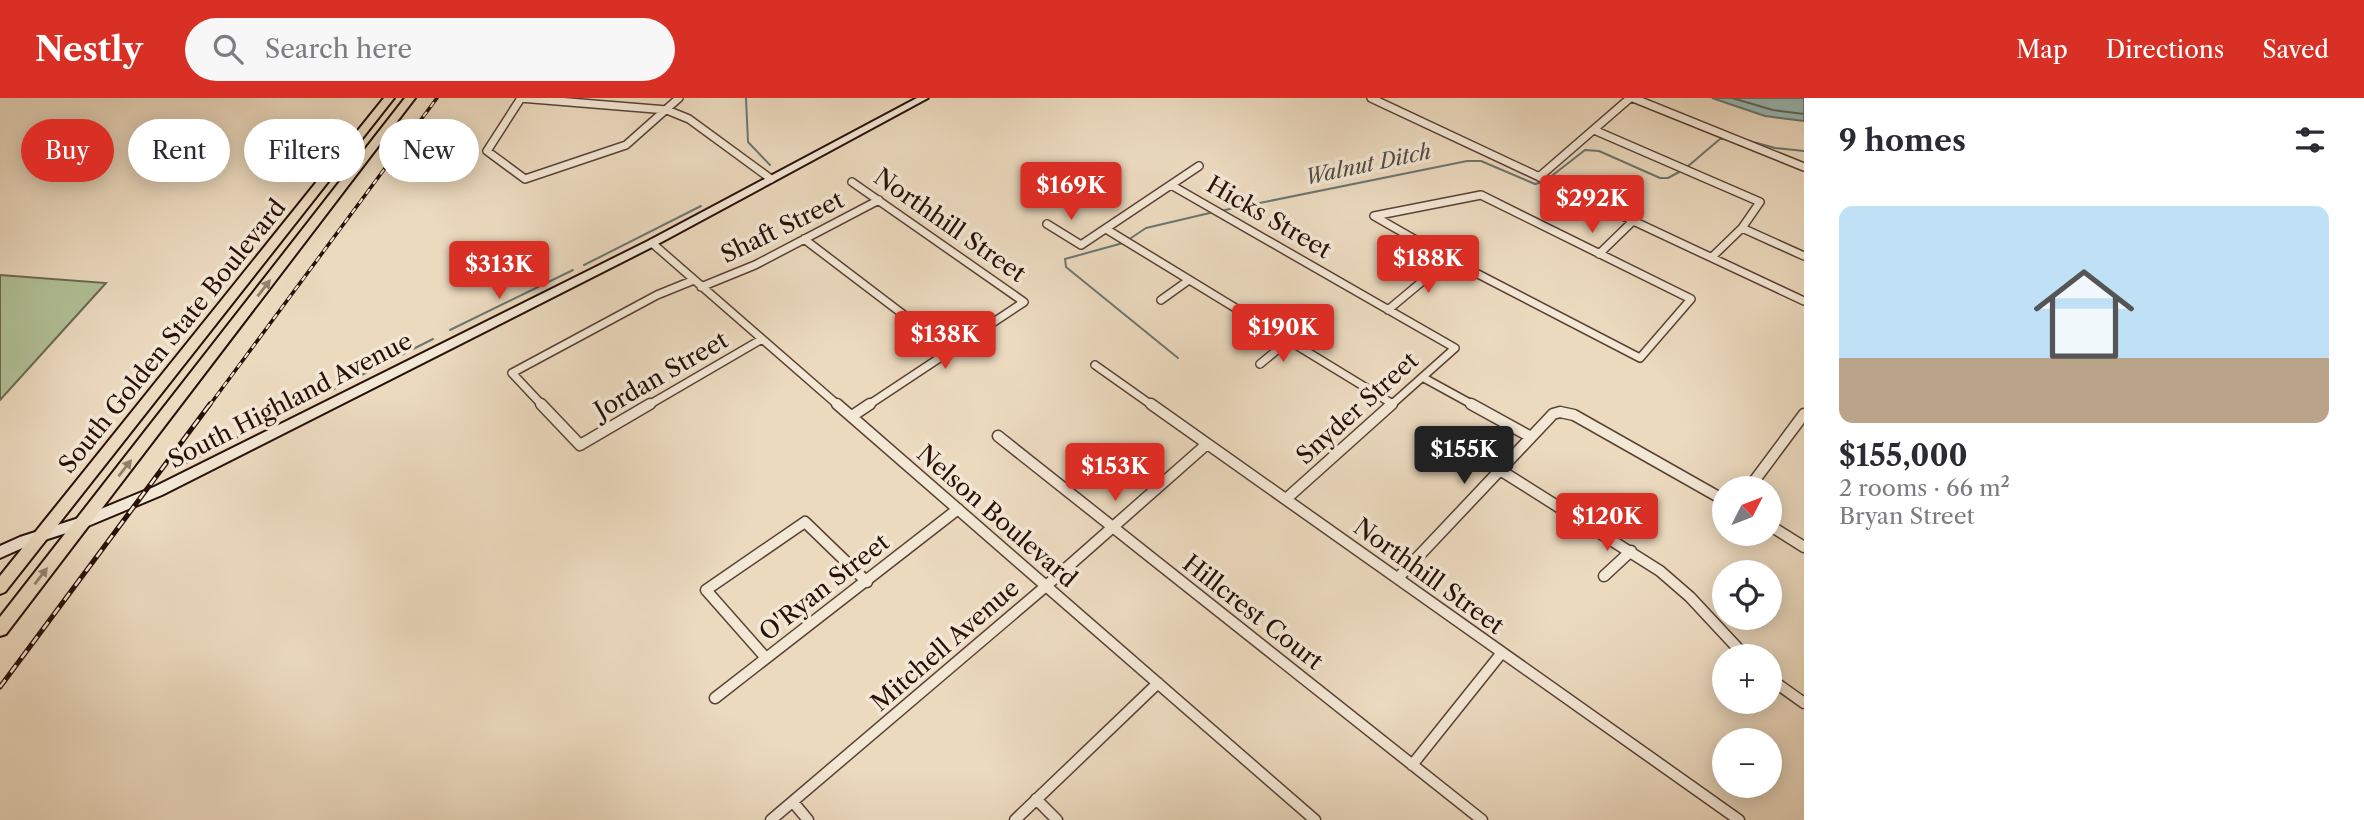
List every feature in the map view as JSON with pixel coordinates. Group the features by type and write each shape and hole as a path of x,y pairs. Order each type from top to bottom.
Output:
{"main road":[{"name":"South Golden State Boulevard","path":"0,587 389,98"},
{"name":"South Golden State Boulevard","path":"0,629 410,98"}],"street":[{"path":"679,98 667,110 626,145 549,173 525,179 487,151 520,98 667,110 696,124 771,179"},
{"name":"South Highland Avenue","path":"0,552 158,491 652,243 924,98"},
{"path":"1371,98 1804,301"},
{"path":"1539,177 1632,98 1804,167"},
{"path":"1594,130 1760,202 1742,228 1712,257"},
{"path":"1047,224 1081,245 1199,166"},
{"name":"Northhill Street","path":"852,182 1024,302 950,350"},
{"name":"Hicks Street","path":"1171,185 1455,348"},
{"path":"1481,195 1599,254 1691,299 1640,358 1449,259 1374,216 1481,195"},
{"name":"Shaft Street","path":"580,446 512,373 657,295 755,265 879,200"},
{"path":"1599,254 1633,221"},
{"path":"1742,228 1804,256"},
{"path":"1106,229 1391,403"},
{"path":"804,239 950,350 852,416"},
{"name":"Nelson Boulevard","path":"652,243 1315,820"},
{"path":"1388,310 1449,259"},
{"path":"1161,300 1189,280"},
{"name":"Jordan Street","path":"580,446 762,339"},
{"path":"1259,364 1288,341"},
{"name":"Snyder Street","path":"1286,499 1455,348"},
{"name":"Northhill Street","path":"1095,365 1398,578 1500,655 1738,820"},
{"path":"1424,378 1531,437"},
{"path":"1398,578 1553,414 1564,412 1574,415 1712,493"},
{"path":"1758,476 1804,414"},
{"name":"Hillcrest Court","path":"998,436 1482,820"},
{"name":"Mitchell Avenue","path":"771,820 1045,586 1207,443"},
{"path":"1500,470 1631,551 1675,583 1733,644"},
{"name":"O'Ryan Street","path":"715,698 958,509"},
{"path":"766,658 706,590 805,522 867,582"},
{"path":"1782,533 1804,547"},
{"path":"1604,576 1631,551"},
{"path":"1412,765 1500,655"},
{"path":"1015,820 1158,683"},
{"path":"1782,687 1804,703"},
{"path":"1036,799 1056,820"},
{"path":"793,802 808,820"}],"green space":[{"path":"0,275 106,283 0,400"}],"water":[{"path":"1712,98 1804,98 1804,121 1765,116"}],"waterway":[{"path":"746,98 748,142 770,165"},
{"name":"Walnut Ditch","path":"1687,167 1720,139 1725,139"},
{"name":"Walnut Ditch","path":"1746,140 1775,148 1804,151"},
{"name":"Walnut Ditch","path":"1549,178 1585,150 1599,151 1660,178 1668,178 1681,171"},
{"name":"Walnut Ditch","path":"1220,211 1467,161 1481,161 1535,184 1543,182"},
{"path":"584,265 701,206"},
{"name":"Walnut Ditch","path":"1128,240 1146,228 1214,212"},
{"name":"Walnut Ditch","path":"1123,243 1065,259 1066,267 1178,358"},
{"path":"450,330 573,270"},
{"path":"300,406 433,339"},
{"path":"174,469 303,404"}],"railway":[{"path":"209,406 437,98"},
{"path":"0,687 210,404"}]}
